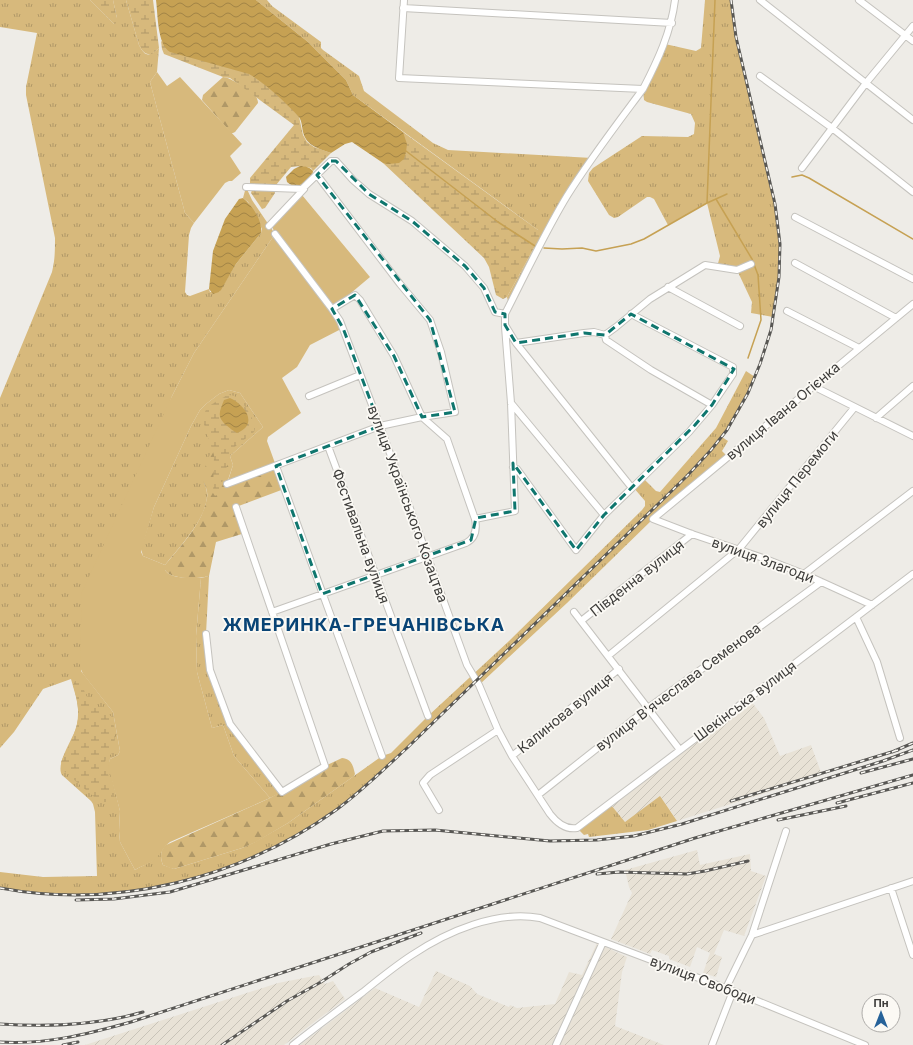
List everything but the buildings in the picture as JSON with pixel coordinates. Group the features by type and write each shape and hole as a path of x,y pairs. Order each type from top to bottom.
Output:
{"street":[{"path":"404,0 399,78 643,89"},
{"path":"475,519 514,511 511,402 504,314 566,197 592,158 643,89 665,44 672,23 675,0"},
{"path":"760,0 913,120"},
{"path":"859,0 913,41"},
{"path":"403,8 672,23"},
{"path":"802,168 866,83 913,26"},
{"path":"760,76 832,128 913,192"},
{"path":"269,226 331,161 336,162 369,194 412,221 465,266 484,288 495,312 504,314"},
{"path":"227,484 380,426 455,412 441,352 430,320 400,284 317,175"},
{"path":"246,187 306,188"},
{"path":"795,217 913,279"},
{"name":"вулиця Українського Козацтва","path":"275,234 332,309 343,328 466,665 479,685 498,730 512,756 554,819 571,829 577,828"},
{"path":"795,263 896,318"},
{"path":"605,335 650,298 705,265 737,270 752,264"},
{"path":"668,287 740,326"},
{"path":"272,612 471,540 476,531 475,519 447,439 422,417 394,356 360,300 355,295 332,309"},
{"name":"вулиця Івана Огієнка","path":"653,519 913,304"},
{"path":"787,311 859,348"},
{"path":"513,466 517,469 576,550 604,515 689,432 712,405 733,374 734,368 632,314"},
{"path":"505,325 516,343 632,488"},
{"path":"516,343 594,332 605,335"},
{"path":"605,335 606,340 645,366 712,405"},
{"path":"309,396 360,375"},
{"path":"813,386 854,408 913,436"},
{"path":"876,418 913,386"},
{"path":"511,402 604,515"},
{"name":"вулиця Перемоги","path":"608,656 739,550 854,408"},
{"name":"Фестивальна вулиця","path":"328,446 428,716"},
{"path":"276,466 382,756"},
{"path":"804,574 913,491"},
{"path":"206,634 210,670 230,724 282,792 325,766 236,507"},
{"name":"вулиця Злагоди","path":"653,519 804,574 872,605"},
{"name":"Південна вулиця","path":"582,621 692,534"},
{"name":"Шекінська вулиця","path":"577,828 913,574"},
{"name":"вулиця В'ячеслава Семенова","path":"538,795 648,708 821,582"},
{"path":"574,612 680,750"},
{"path":"856,617 877,662 900,738"},
{"name":"Калинова вулиця","path":"512,756 619,669"},
{"path":"439,810 422,783 430,775 498,730"},
{"path":"712,1045 730,989 752,935 786,831"},
{"path":"752,935 913,881"},
{"path":"891,888 913,955"},
{"name":"вулиця Свободи","path":"293,1045 411,955 434,942 479,923 527,915 540,918 730,989 865,1045"},
{"path":"556,1045 603,942"}],"highlighted area":[{"path":"331,161 336,161 369,194 412,221 465,266 484,288 495,312 505,314 505,325 516,343 584,333 605,335 631,314 734,369 712,405 695,425 604,515 576,550 513,463 515,511 476,518 471,540 322,594 276,466 380,426 343,328 332,309 355,295 394,356 422,417 455,412 430,320 317,175"}],"shaded area":[{"path":"751,701 764,718 780,756 811,745 822,775 677,821 670,810 625,822 611,805"},
{"path":"697,850 700,865 750,854 751,871 766,876 744,936 724,930 714,954 722,957 716,977 703,973 710,953 697,947 690,967 669,959 669,956 652,950 650,954 611,939 632,893 625,870"},
{"path":"597,943 627,957 622,972 615,1026 664,1045 300,1045 375,988 419,1007 436,971 470,986 477,994 509,1007 510,1005 517,1008 555,1004 569,972 582,975"},
{"path":"319,975 325,984 333,981 345,999 284,1045 85,1045 278,983"}],"green space":[{"path":"0,0 90,0 114,24 117,18 113,0 126,0 139,45 143,52 145,54 150,54 159,48 157,72 150,82 185,213 194,223 189,235 185,292 187,295 190,296 209,289 210,292 219,292 236,264 261,233 262,229 248,202 243,198 246,187 252,200 275,234 194,353 172,396 81,671 113,712 120,751 118,755 110,759 109,766 120,811 120,842 135,870 154,859 163,847 161,860 163,865 174,869 242,848 288,823 382,756 391,753 428,716 509,641 642,510 645,506 645,501 633,487 643,478 656,491 660,492 716,428 746,371 755,377 740,410 722,437 728,441 722,451 728,457 653,519 567,603 479,685 476,681 354,797 308,829 268,850 226,868 182,881 137,890 91,894 45,893 0,888 0,872 43,877 97,876 95,812 93,804 62,775 61,770 63,757 77,725 78,719 77,702 71,679 43,689 14,732 0,748 0,398 52,272 55,238 26,95 26,87 37,33 0,27"},
{"path":"90,0 113,0 117,23 114,24"},
{"path":"126,0 153,0 159,48 152,54 147,54 144,52 139,45"},
{"path":"256,0 267,0 272,6 321,42 321,48 323,50 359,76 364,91 433,143 448,150 592,158 580,176 509,305 507,297 535,246 538,230 353,95 346,80 308,42"},
{"path":"705,0 731,0 736,37 775,204 780,263 773,317 751,313 752,302 737,270 717,267 720,256 707,203 668,225 654,199 650,197 647,197 618,217 614,218 609,215 588,181 589,173 593,168 642,136 688,137 694,134 695,123 691,114 647,102 644,100 643,89 665,44 696,51 701,48"},
{"path":"161,41 167,45 250,71 298,112 303,135 307,142 314,147 331,153 313,171 311,168 300,166 291,167 276,185 250,184 250,178 294,125 230,78 223,77 164,54"},
{"path":"157,72 167,86 180,77 242,144 230,156 241,173 232,181 225,183 194,223 185,213 150,82"},
{"path":"223,77 230,79 245,88 256,97 258,101 258,103 233,133 231,133 202,100 203,95"},
{"path":"403,132 538,230 539,237 535,246 507,297 503,299 496,295 489,267 484,258 383,163 396,159 403,140"},
{"path":"252,190 274,191 275,193 265,208 262,209 251,193"},
{"path":"302,195 370,277 332,309 343,328 310,345 297,367 282,378 301,413 268,437 267,441 276,466 227,484 233,465 230,456 263,427 240,393 229,390 219,394 200,410 191,426 154,507 141,552 143,556 165,565 165,570 176,577 201,578 196,636 197,672 212,728 223,725 234,756 270,798 170,842 153,861 135,870 120,842 120,811 108,766 110,759 118,755 120,751 113,712 83,674 80,667 82,592 172,396 194,353 275,234 272,226"},
{"path":"229,390 240,393 263,427 230,456 204,483 207,493 206,504 202,515 188,537 165,565 143,556 141,549 154,507 191,426 200,410 206,404 219,394"},
{"path":"228,395 232,395 241,401 251,416 255,429 254,432 232,449 219,493 215,496 213,493 214,455 203,421 203,416 211,405"},
{"path":"215,449 230,456 233,465 227,483 276,466 284,489 236,507 245,533 216,542 209,576 185,578 173,576 165,570 165,565 196,526 201,517 207,498 207,491 204,483 205,470 208,459 212,451"},
{"path":"209,576 206,634 208,660 230,724 282,792 270,798 234,756 223,725 212,728 197,672 196,636 201,578"},
{"path":"75,681 80,683 90,702 109,714 113,721 115,742 114,751 105,762 112,790 112,799 108,802 100,802 65,772 61,762 71,742 77,725 78,707 73,685"},
{"path":"342,758 352,763 355,774 354,776 288,823 256,842 242,848 174,869 163,865 161,854 166,845 270,798 325,766"},
{"path":"660,796 677,821 648,830 589,837 588,834 584,835 579,830 611,805 625,822"}],"water":[{"path":"156,0 256,0 308,42 346,80 353,95 403,132 407,144 404,159 399,163 383,163 352,142 345,144 331,153 310,144 305,137 299,117 276,94 249,74 170,52 166,48 160,36"},
{"path":"300,166 307,167 312,170 312,177 300,185 294,186 287,182 286,177 294,169"},
{"path":"243,198 259,218 261,233 236,264 221,290 213,294 209,289 213,251 225,219 239,199"},
{"path":"230,398 241,405 245,410 248,420 244,429 237,433 223,422 220,416 220,410 224,400"}],"waterway":[{"path":"707,203 715,0"},
{"path":"406,151 498,222 535,246"},
{"path":"792,177 802,175 809,178 913,239"},
{"path":"544,248 582,248 596,251 631,244 644,239 707,203 727,194"},
{"path":"716,199 752,259 758,275 761,320 748,358"}],"railway":[{"path":"0,888 44,894 88,895 133,891 176,883 219,870 260,854 299,834 346,803 373,780 687,476 711,450 727,430 748,393 760,364 771,330 779,277 780,244 775,204 736,37 731,0"},
{"path":"892,752 913,743"},
{"path":"731,801 898,750"},
{"path":"76,900 114,899 170,892 331,844 383,831 435,830 550,841 597,840 634,836 682,824 883,761 913,750"},
{"path":"861,773 913,759"},
{"path":"0,1042 33,1042 66,1038 131,1022 695,838 913,775"},
{"path":"837,803 913,783"},
{"path":"778,820 846,806"},
{"path":"597,874 619,872 687,874 748,861"},
{"path":"222,1045 287,1001 349,964 371,952 421,933"},
{"path":"0,1024 72,1024 109,1020 143,1012"},
{"path":"63,1045 78,1042"}],"district":[{"name":"ЖМЕРИНКА-ГРЕЧАНІВСЬКА","path":"364,625"}]}
